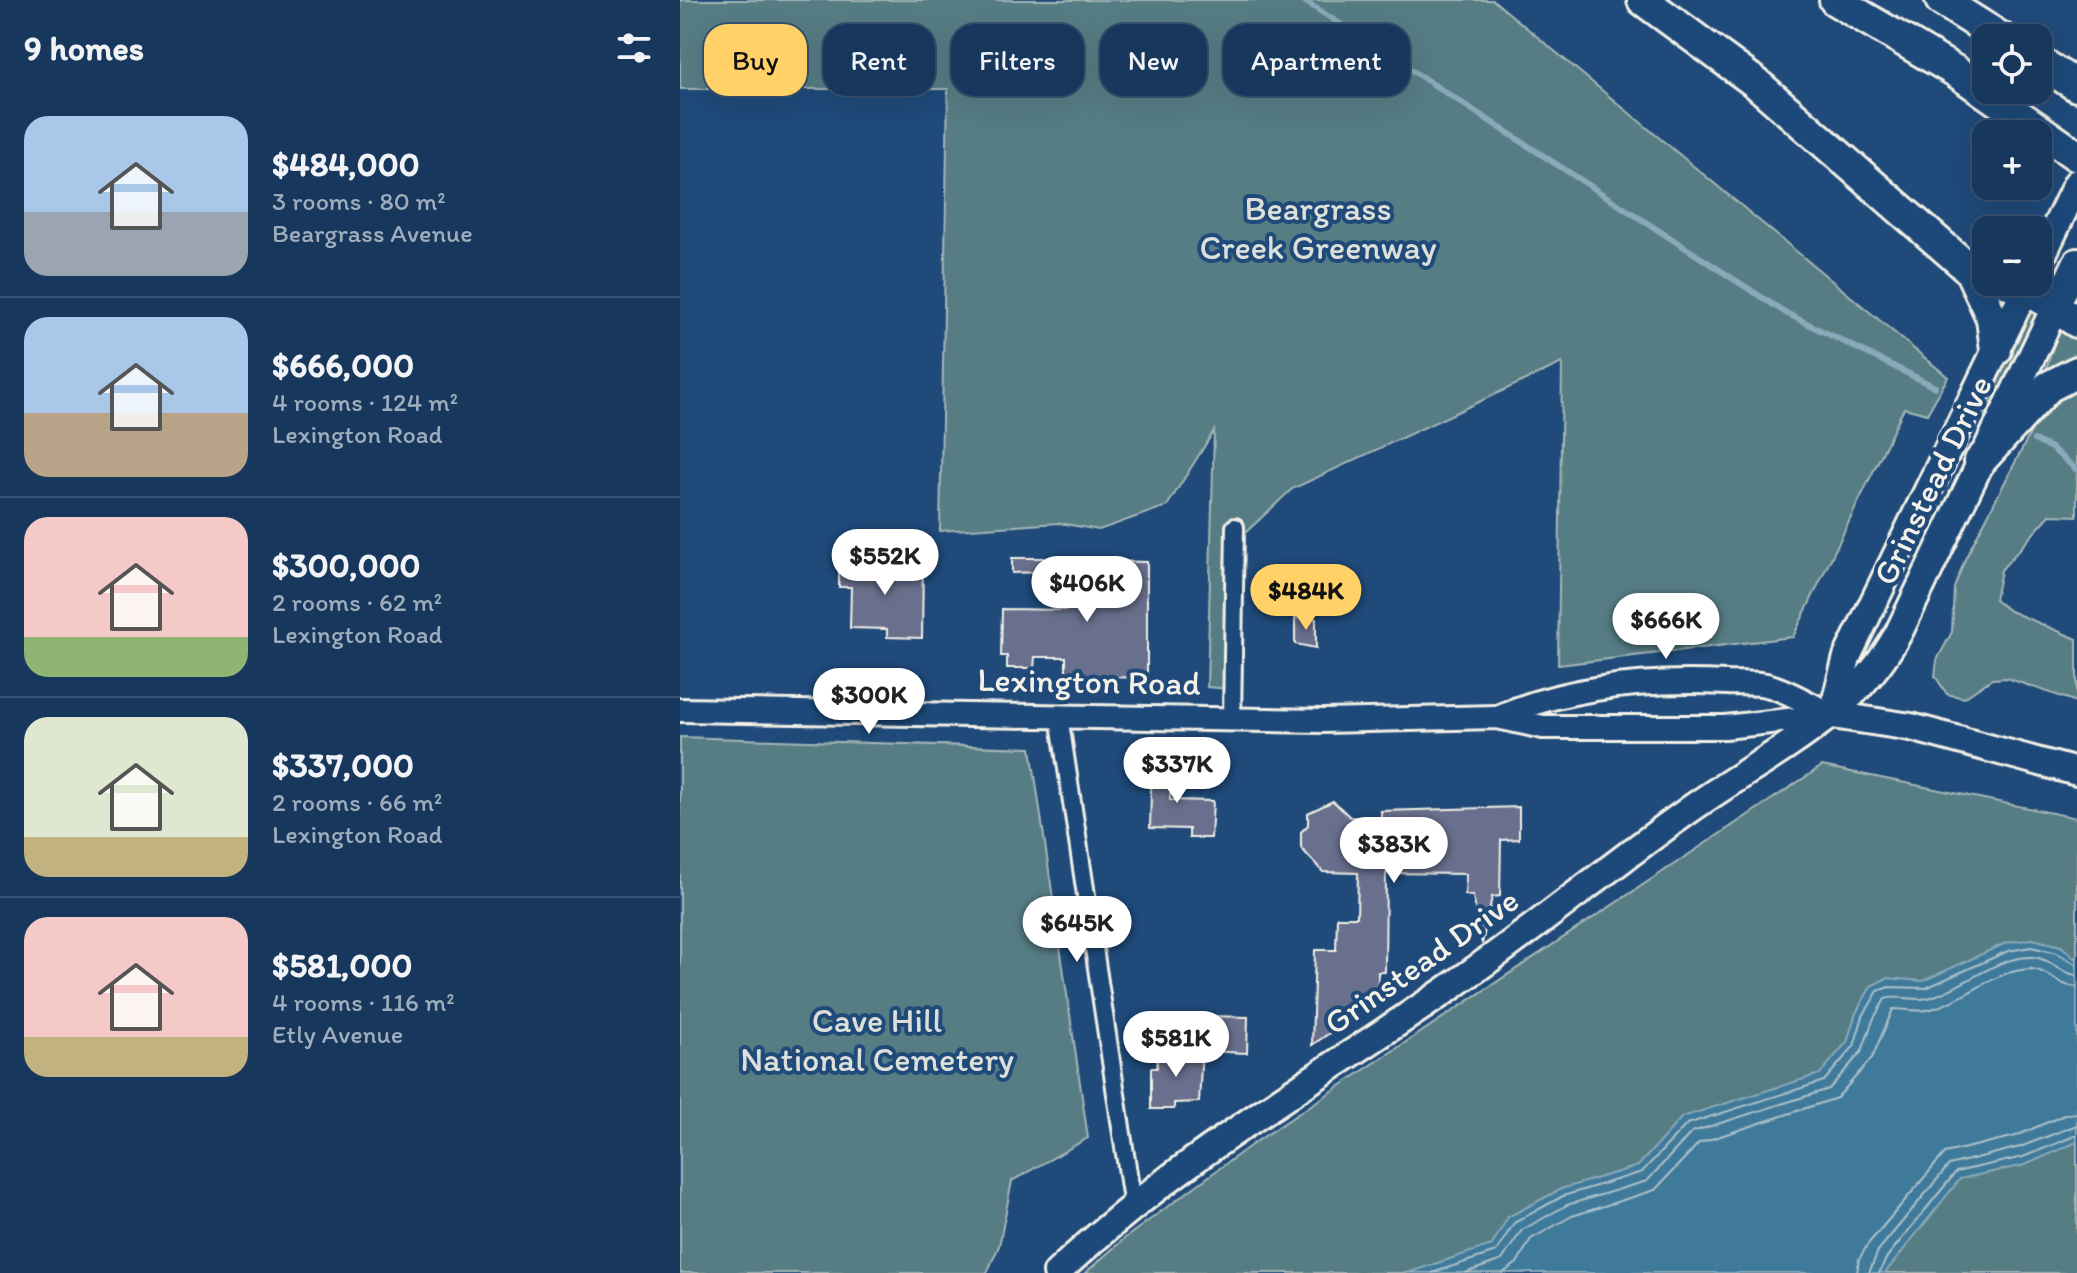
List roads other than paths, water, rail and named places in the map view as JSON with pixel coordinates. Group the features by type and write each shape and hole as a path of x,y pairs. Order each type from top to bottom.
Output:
{"highway":[{"path":"1643,0 1756,83 1972,268"},
{"path":"1835,0 1955,71 2071,152"},
{"path":"1941,0 1979,24"},
{"path":"2052,70 2077,86"},
{"path":"1985,296 1996,350"},
{"path":"2045,296 2066,314"},
{"path":"1980,461 2048,387 2077,372"}],"main road":[{"name":"Grinstead Drive","path":"2052,229 2077,183"},
{"name":"Grinstead Drive","path":"1057,1273 1133,1207 1205,1152 1510,945 1685,813 1832,715 1879,667 1980,461 2066,314 2077,262"},
{"name":"Grinstead Drive","path":"1832,715 1847,657 1996,350 2018,296"},
{"name":"Lexington Road","path":"1497,717 1536,700 1569,694 1642,684 1704,682 1769,685 1832,715"},
{"name":"Lexington Road","path":"680,710 1232,720 1497,717 1543,727 1725,727 1832,715 1911,727 2077,772"}],"street":[{"path":"1232,720 1235,527"},
{"path":"1059,716 1133,1207"}],"water":[{"path":"2032,939 2061,946 2077,960 2077,1142 2025,1165 1960,1179 1885,1273 1407,1273 1492,1245 1508,1217 1561,1189 1638,1166 1682,1117 1820,1074 1847,1042 1856,1013 1871,986 1887,978 1923,981 2006,943"}],"waterway":[{"path":"1303,0 1786,313 1935,387"},
{"path":"2034,440 2051,448 2077,470"}],"park label":[{"name":"Beargrass Creek Greenway","path":"1318,228"},
{"name":"Cave Hill National Cemetery","path":"877,1040"}]}
